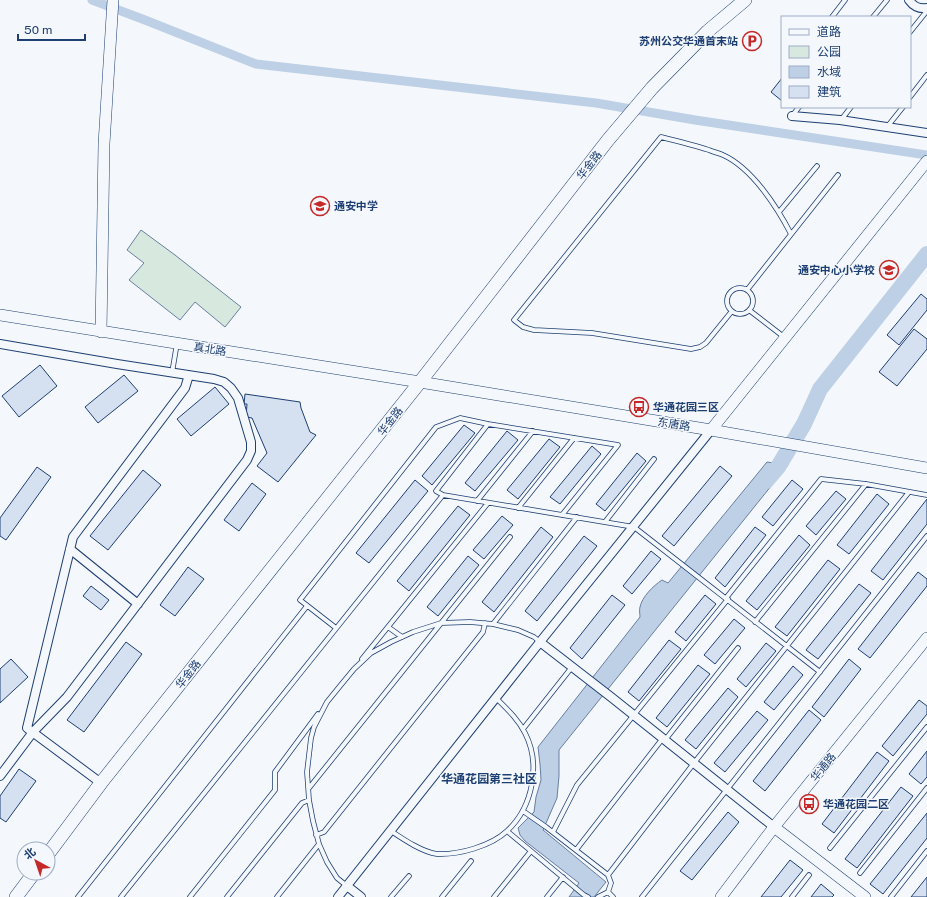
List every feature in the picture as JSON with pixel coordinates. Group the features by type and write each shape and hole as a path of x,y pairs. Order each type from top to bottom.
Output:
{"main road":[{"name":"华金路","path":"56,843 101,784 420,382 620,126 648,92 708,31 746,0"},
{"path":"16,897 28,881"}],"street":[{"path":"101,332 104,144 113,0"},
{"path":"909,0 916,7 927,9"},
{"path":"792,116 840,120 927,133"},
{"path":"338,897 540,642 926,163"},
{"name":"真北路","path":"0,316 420,382"},
{"path":"0,344 214,379 224,382 231,388 238,398 251,451 247,460 67,697 33,732 0,776"},
{"path":"101,784 27,728 72,537 185,388 189,375"},
{"name":"东唐路","path":"420,382 770,440 927,468"},
{"path":"70,549 138,604"},
{"name":"华通路","path":"721,897 774,828 927,638"},
{"path":"540,642 634,715 774,828 865,897"},
{"path":"347,886 361,897"}],"lane":[{"path":"833,16 845,0"},
{"path":"874,16 887,0"},
{"path":"911,31 927,9"},
{"path":"911,96 927,75"},
{"path":"792,116 798,108"},
{"path":"840,120 850,108"},
{"path":"887,127 901,108"},
{"path":"732,311 706,343 700,347 691,349 592,333 534,330 523,327 514,320 661,137 724,155 738,165 754,180 779,212 792,234"},
{"path":"779,212 817,166"},
{"path":"747,290 838,176"},
{"path":"740,288 747,290 750,293 753,302 752,307 746,313 737,314 732,311 729,308 728,303 729,295 740,288"},
{"path":"749,310 786,338"},
{"path":"172,372 177,343"},
{"path":"336,628 300,600 436,428 460,418 618,445 562,515"},
{"path":"488,424 436,491 443,495 634,527 820,672"},
{"path":"477,501 533,431"},
{"path":"518,508 574,438"},
{"path":"605,522 654,459"},
{"path":"552,832 577,785 727,599 821,479 866,484 927,495"},
{"path":"755,622 866,484"},
{"path":"608,875 909,492"},
{"path":"122,897 443,495"},
{"path":"190,897 275,790 275,772 327,702 488,503"},
{"path":"493,624 577,517"},
{"path":"642,897 927,536"},
{"path":"308,789 510,537"},
{"path":"78,897 307,606"},
{"path":"354,669 371,653 391,642 413,632 441,623 470,622 493,624 518,630 534,637 540,642"},
{"path":"316,835 324,832 483,632 485,623"},
{"path":"388,627 402,637"},
{"path":"576,850 738,648"},
{"path":"523,729 572,667"},
{"path":"391,831 404,840 436,854 454,853 473,849 494,840 507,831 523,811 530,792 533,772 532,752 526,734 517,720 496,698"},
{"path":"327,702 314,727 311,738 307,772 309,800 319,844 327,862 337,878 347,886"},
{"path":"830,848 927,727"},
{"path":"304,733 311,738"},
{"path":"860,873 927,788"},
{"path":"227,897 302,803 309,800"},
{"path":"523,811 529,814 608,875 611,883 608,892 598,897"},
{"path":"507,831 588,897"},
{"path":"277,897 319,844"},
{"path":"494,897 531,851"},
{"path":"891,897 927,851"},
{"path":"442,897 471,861"},
{"path":"391,897 408,876"},
{"path":"792,897 809,876"},
{"path":"547,897 563,877"},
{"path":"608,892 613,897"}],"green space":[{"path":"141,230 241,307 225,327 195,302 180,320 129,280 144,263 127,250"}],"water":[{"path":"767,462 788,465 559,750 557,798 543,830 606,882 594,897 569,897 579,883 525,841 520,835 518,828 534,812 536,797 541,780 538,747 640,617 641,603 648,592 662,580 668,583"}],"building":[{"path":"781,79 781,100 771,92"},
{"path":"921,294 927,299 927,310 899,345 887,335"},
{"path":"914,329 927,339 927,349 897,386 879,372"},
{"path":"40,365 57,386 19,417 2,396"},
{"path":"124,375 138,391 98,423 85,407"},
{"path":"215,387 229,404 191,436 177,419"},
{"path":"245,394 300,402 310,432 316,435 278,482 257,466 267,453 252,418 246,417 247,404 244,404"},
{"path":"464,425 475,433 432,485 422,476"},
{"path":"507,431 518,440 475,491 465,483"},
{"path":"549,439 560,447 518,499 507,490"},
{"path":"592,446 601,454 560,504 550,497"},
{"path":"637,453 646,461 605,511 596,504"},
{"path":"720,466 732,476 674,546 662,536"},
{"path":"37,467 51,477 6,540 0,536 0,518"},
{"path":"143,470 161,485 108,550 90,536"},
{"path":"415,480 428,491 369,563 356,553"},
{"path":"792,480 803,489 773,526 762,517"},
{"path":"252,483 266,494 239,531 224,520"},
{"path":"836,491 846,499 816,535 806,526"},
{"path":"877,494 889,504 849,554 837,545"},
{"path":"927,499 927,524 883,580 871,571"},
{"path":"458,506 470,515 409,591 397,581"},
{"path":"502,516 513,525 484,559 473,550"},
{"path":"541,527 553,537 494,612 482,602"},
{"path":"755,527 766,535 725,587 715,578"},
{"path":"799,535 810,545 757,610 746,601"},
{"path":"584,536 597,546 537,621 525,611"},
{"path":"651,551 661,559 632,594 623,586"},
{"path":"468,556 479,565 438,616 427,607"},
{"path":"828,560 840,569 787,636 775,627"},
{"path":"188,567 204,579 175,616 160,605"},
{"path":"918,572 927,579 927,586 870,658 858,649"},
{"path":"859,584 871,593 818,659 806,650"},
{"path":"91,586 109,600 101,610 83,596"},
{"path":"612,595 625,605 582,659 570,648"},
{"path":"705,595 716,604 686,641 675,632"},
{"path":"734,619 745,628 715,664 704,655"},
{"path":"669,640 681,649 639,701 628,692"},
{"path":"126,642 142,654 84,732 67,720"},
{"path":"766,643 776,651 746,687 737,679"},
{"path":"11,659 28,677 0,703 0,669"},
{"path":"849,659 861,669 824,717 812,707"},
{"path":"698,665 710,674 667,727 656,718"},
{"path":"793,666 803,675 774,710 764,702"},
{"path":"728,688 738,697 696,749 685,740"},
{"path":"919,700 927,706 927,714 893,756 882,746"},
{"path":"809,710 821,720 765,791 753,781"},
{"path":"757,711 768,720 725,772 714,763"},
{"path":"927,751 927,777 921,784 909,774"},
{"path":"877,752 889,761 834,833 822,824"},
{"path":"19,769 36,781 6,822 0,818 0,796"},
{"path":"901,787 913,796 857,868 845,859"},
{"path":"728,812 739,822 692,880 680,871"},
{"path":"927,813 927,838 883,894 870,884"},
{"path":"790,860 803,870 781,897 761,897"},
{"path":"927,877 927,897 911,897"},
{"path":"821,884 834,895 832,897 811,897"}],"waterway":[{"path":"92,0 256,64 596,103 695,120 927,155"},
{"path":"766,481 778,467 804,424 820,389 927,254"}],"place":[{"name":"苏州公交华通首末站","path":"752,41"},
{"name":"通安中学","path":"320,206"},
{"name":"通安中心小学校","path":"889,270"},
{"name":"华通花园三区","path":"639,407"},
{"name":"华通花园二区","path":"809,804"}],"district":[{"name":"华通花园第三社区","path":"489,779"}]}
